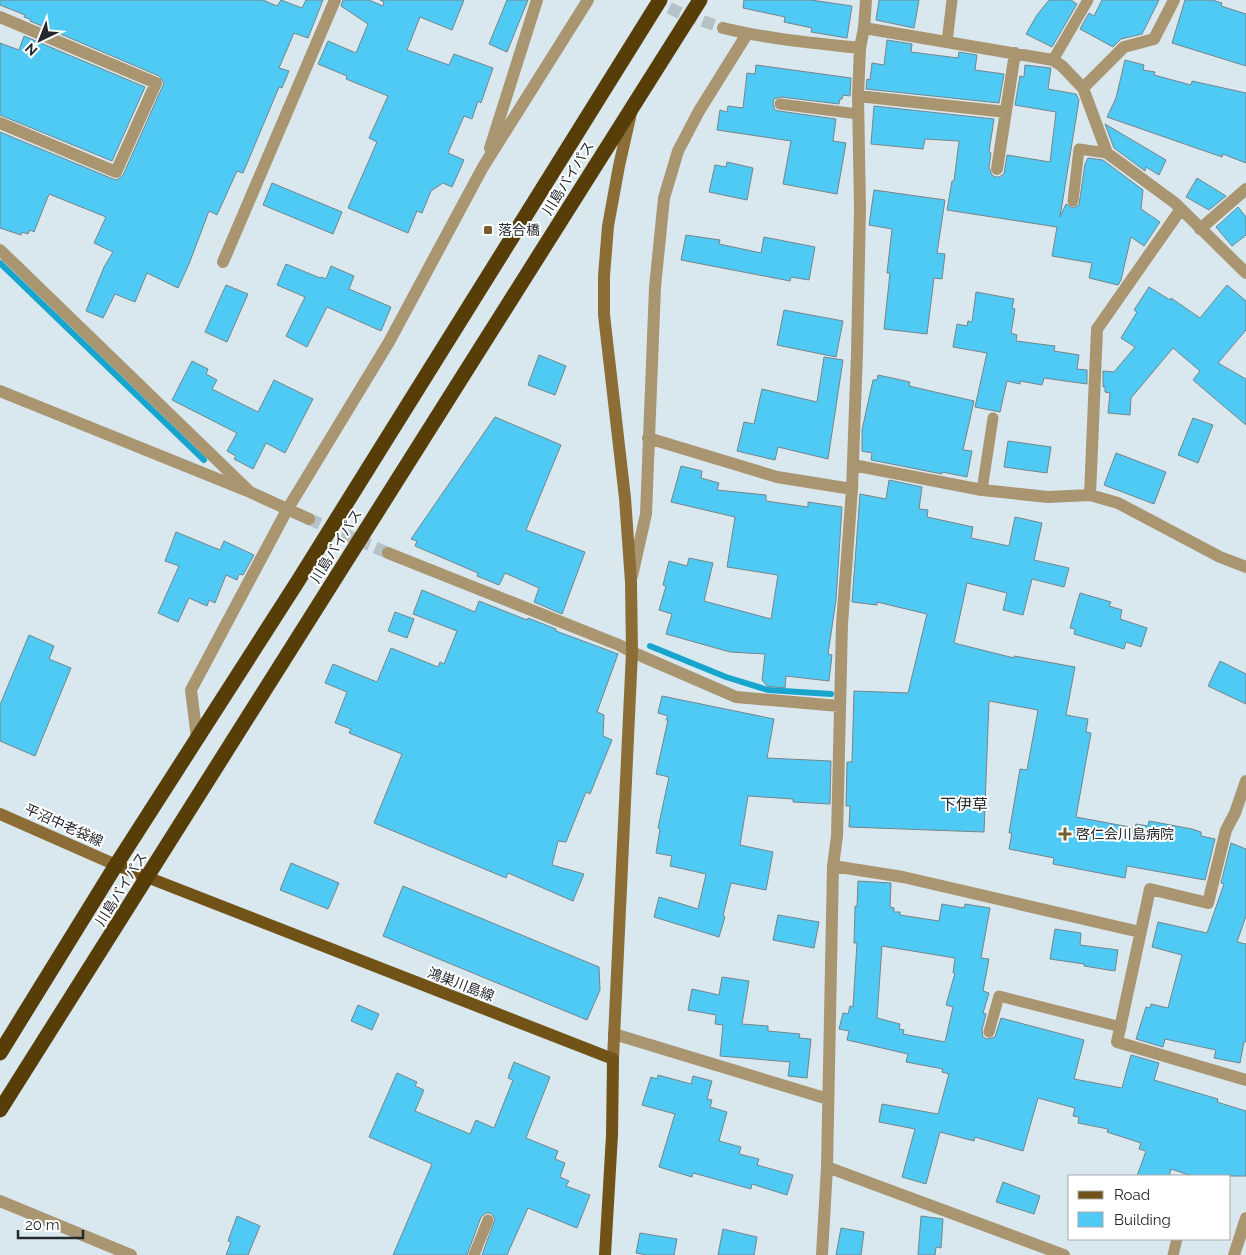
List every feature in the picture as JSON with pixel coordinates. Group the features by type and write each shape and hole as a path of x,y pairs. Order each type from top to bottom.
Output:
{"highway":[{"name":"川島バイパス","path":"0,1053 116,865 298,581 660,0"},
{"name":"川島バイパス","path":"0,1110 700,0"}],"main road":[{"name":"鴻巣川島線","path":"116,865 613,1059"},
{"path":"605,1255 612,1135 613,1059"}],"street":[{"path":"223,262 335,0"},
{"path":"484,167 537,0"},
{"path":"197,738 191,690 286,510 389,342 484,167 588,0"},
{"path":"822,1255 827,1167 833,866 837,836 842,624 853,465 860,209 858,96 860,48 866,0"},
{"path":"1082,88 1124,47 1154,39 1174,0"},
{"path":"0,17 156,83 116,172 0,123"},
{"path":"723,28 747,34 800,42 860,48"},
{"path":"864,28 1053,60 1062,66 1082,88 1107,153 1181,209 1246,273"},
{"path":"631,582 646,514 655,287 664,198 678,151 699,111 747,34"},
{"path":"997,168 1015,54"},
{"path":"858,96 1006,112"},
{"path":"613,1059 632,652 631,582 625,498 604,315 604,276 608,226 633,106"},
{"path":"1200,229 1246,189"},
{"path":"1090,495 1096,329 1181,209"},
{"path":"0,250 250,492"},
{"path":"0,391 250,492 309,519"},
{"path":"648,438 777,477 852,489"},
{"path":"853,465 982,490 1048,497 1090,495 1118,503 1220,556 1246,567"},
{"path":"388,554 619,645 736,697 839,706"},
{"path":"1246,781 1235,813 1226,830 1208,903 1150,890 1117,1042 1246,1080"},
{"name":"平沼中老袋線","path":"0,814 116,865"},
{"path":"833,866 903,877 1140,932"},
{"path":"614,1034 828,1099"},
{"path":"827,1167 1064,1255"},
{"path":"0,1201 131,1255"},
{"path":"1234,1255 1246,1218"}],"lane":[{"path":"947,42 952,0"},
{"path":"1053,60 1088,0"},
{"path":"780,104 858,114"},
{"path":"1073,201 1079,149 1107,153"},
{"path":"982,490 993,418"},
{"path":"989,1032 998,996 1121,1027"},
{"path":"474,1255 488,1220"},
{"path":"1173,1255 1177,1240"}],"building":[{"path":"0,0 263,0 277,6 281,0 302,8 306,0 323,0 308,38 294,33 279,68 289,71 282,88 279,87 243,173 237,171 217,215 209,211 178,288 147,273 135,302 115,294 103,318 86,311 104,267 113,252 94,243 106,217 49,194 34,232 30,230 28,234 22,232 21,235 0,228 0,132 117,180 123,175 164,83 159,76 30,21 30,19 24,17 25,15 0,5"},
{"path":"343,0 369,0 383,6 384,2 380,0 464,0 452,30 420,17 407,50 449,65 454,54 493,68 481,103 478,101 472,119 464,116 448,153 464,160 452,187 443,183 431,191 422,213 417,211 408,233 348,208 377,142 369,138 388,96 346,79 347,76 318,64 328,41 356,53 368,24 341,6"},
{"path":"507,0 528,0 507,52 489,44"},
{"path":"744,0 811,0 852,6 847,38 811,32 812,28 784,22 785,17 743,8"},
{"path":"879,0 919,0 914,28 876,20"},
{"path":"1049,0 1071,0 1077,4 1052,47 1026,34 1037,15"},
{"path":"1102,0 1159,0 1142,34 1121,39 1113,47 1080,29 1089,13 1094,16"},
{"path":"1185,0 1212,0 1222,3 1221,6 1246,14 1246,66 1172,43"},
{"path":"24,36 145,87 112,161 0,115 0,43 19,50"},
{"path":"887,40 912,44 911,52 958,58 959,52 977,55 975,70 1004,74 999,103 866,89 867,79 870,80 872,63 884,65"},
{"path":"1125,60 1144,65 1143,70 1155,72 1154,75 1191,85 1192,81 1246,93 1246,163 1223,154 1222,157 1107,117 1116,98"},
{"path":"756,65 851,78 850,96 843,95 839,104 781,97 774,99 773,104 775,110 779,111 836,119 833,141 846,143 837,194 783,184 791,141 717,130 720,110 727,112 728,106 743,108 747,73 755,74"},
{"path":"1025,65 1051,68 1048,89 1076,94 1079,100 1060,217 1066,204 1073,208 1079,205 1085,164 1088,158 1103,160 1143,190 1141,209 1160,222 1144,246 1131,237 1121,280 1118,285 1089,278 1092,263 1052,256 1057,227 947,210 952,181 954,181 959,141 925,139 923,149 871,144 874,106 994,119 989,152 991,153 989,168 995,177 1004,174 1007,155 1050,162 1056,112 1015,105 1020,76 1024,77"},
{"path":"1105,124 1166,160 1159,175 1146,167 1145,171 1114,148"},
{"path":"727,162 753,168 747,200 709,192 715,165 726,167"},
{"path":"1197,178 1226,196 1209,210 1186,197"},
{"path":"272,183 342,212 333,234 263,205"},
{"path":"874,190 945,200 937,253 945,254 942,279 934,278 927,334 884,329 890,273 887,273 892,229 869,225"},
{"path":"1238,207 1246,217 1246,235 1232,246 1216,227"},
{"path":"686,235 720,240 719,244 761,253 764,237 815,247 809,280 791,277 790,281 681,260"},
{"path":"286,264 320,278 326,279 331,266 354,276 349,289 391,307 381,331 327,307 307,347 286,336 305,297 277,285"},
{"path":"226,285 248,294 227,342 205,332"},
{"path":"1227,285 1246,301 1246,330 1218,363 1246,379 1246,425 1193,380 1200,371 1173,348 1131,398 1130,415 1108,413 1110,393 1105,392 1105,387 1103,387 1103,371 1114,372 1135,347 1121,338 1137,312 1134,310 1149,287 1170,300 1171,298 1200,318"},
{"path":"976,292 1014,299 1012,308 1015,309 1011,333 1017,335 1016,341 1055,346 1054,351 1079,355 1077,369 1087,370 1087,384 1044,378 1042,385 1020,381 1020,384 1007,381 1000,412 975,407 987,353 953,347 957,324 967,326 968,321 972,322"},
{"path":"784,310 843,321 836,357 777,345"},
{"path":"539,355 566,366 555,395 528,385"},
{"path":"824,357 843,360 828,459 778,447 775,460 737,451 744,422 754,424 762,389 817,402"},
{"path":"192,361 208,369 206,374 217,380 212,389 258,412 274,380 313,399 285,453 266,443 253,469 234,459 236,456 227,451 237,433 172,400"},
{"path":"878,375 910,382 909,386 974,401 963,450 972,451 967,477 871,460 872,453 862,451 862,430 873,380 877,380"},
{"path":"495,417 561,445 526,530 585,552 562,614 534,602 539,588 505,573 499,585 477,576 478,573 415,546 417,541 411,539"},
{"path":"1193,418 1213,425 1198,463 1178,455"},
{"path":"1008,441 1051,447 1047,473 1004,467"},
{"path":"1116,453 1166,472 1154,504 1104,485"},
{"path":"681,466 702,471 701,478 719,483 717,490 766,495 766,501 808,507 808,502 842,507 836,600 828,654 832,655 829,681 786,676 785,688 767,686 762,680 765,654 730,652 666,634 672,614 659,610 666,586 663,585 669,561 687,566 689,558 713,563 704,601 771,619 778,575 727,567 735,517 671,502"},
{"path":"889,480 922,487 919,509 928,510 927,517 973,527 971,538 1009,546 1015,517 1042,523 1034,560 1069,568 1064,587 1032,579 1023,615 1003,610 1007,593 967,583 954,643 1014,658 1014,656 1075,667 1066,715 1088,719 1086,732 1091,733 1076,817 1135,828 1136,824 1148,826 1149,821 1201,832 1201,836 1215,839 1205,880 1127,866 1125,878 1053,864 1054,858 1009,849 1012,833 1009,833 1020,769 1027,770 1038,710 989,701 984,832 849,827 850,806 846,806 847,762 852,762 854,691 908,693 927,614 877,602 877,605 852,602 860,494 886,499"},
{"path":"176,532 220,550 224,541 254,555 243,575 239,574 237,580 226,575 215,603 209,600 207,606 189,598 178,622 158,613 179,566 165,561"},
{"path":"422,590 475,612 479,601 527,620 528,618 556,629 556,631 618,654 597,712 604,715 603,736 612,740 590,794 586,792 566,842 558,841 552,865 584,874 573,901 508,873 506,878 374,823 402,754 349,733 351,729 335,723 347,692 325,683 333,664 377,682 391,648 438,667 440,662 444,664 457,631 413,614"},
{"path":"1080,593 1111,602 1109,606 1122,610 1120,619 1147,628 1141,647 1126,642 1124,649 1074,634 1075,629 1070,628"},
{"path":"395,612 414,619 407,638 388,631"},
{"path":"29,635 54,646 49,659 71,668 35,756 0,741 0,705"},
{"path":"1220,661 1246,674 1246,704 1208,686"},
{"path":"662,696 774,719 767,758 831,761 830,804 793,802 793,799 748,796 740,845 773,852 766,890 731,883 723,916 725,917 719,937 654,917 659,897 698,909 706,874 670,866 672,856 656,853 660,829 658,828 669,777 656,774 668,720 666,720 668,716 658,713"},
{"path":"1231,843 1246,849 1246,916 1237,942 1246,944 1246,1042 1244,1042 1240,1063 1214,1058 1216,1050 1165,1039 1163,1047 1136,1039 1146,1007 1150,1008 1151,1004 1168,1008 1182,955 1152,947 1158,922 1207,933 1224,884 1221,883"},
{"path":"291,863 339,883 328,909 280,890"},
{"path":"858,881 891,883 890,907 894,908 894,912 900,912 900,915 939,921 942,904 964,908 965,904 990,908 981,958 989,959 983,991 989,993 983,1013 986,1014 982,1030 983,1037 987,1039 995,1037 1001,1018 1084,1040 1074,1079 1122,1088 1131,1055 1159,1063 1154,1080 1218,1099 1217,1102 1246,1111 1246,1176 1189,1175 1171,1169 1169,1175 1137,1175 1146,1151 1139,1149 1141,1143 1107,1132 1108,1129 1078,1123 1079,1117 1073,1116 1075,1108 1038,1098 1023,1151 975,1137 974,1141 940,1132 926,1184 902,1177 915,1129 879,1122 882,1104 938,1114 949,1074 942,1072 943,1069 906,1062 908,1054 847,1040 849,1031 839,1029 843,1013 848,1014 850,1006 853,1007 857,943 854,943 855,906 857,907","holes":["882,946 955,958 953,973 955,973 946,1005 953,1007 945,1042 903,1034 904,1030 899,1029 900,1024 877,1018"]},
{"path":"403,886 599,967 600,990 587,1020 383,936"},
{"path":"778,915 819,922 814,948 773,940"},
{"path":"1055,929 1081,933 1080,945 1118,950 1115,971 1050,959"},
{"path":"722,977 749,981 742,1024 768,1026 768,1031 800,1034 799,1038 811,1039 807,1078 788,1076 790,1062 720,1056 723,1025 715,1024 716,1015 688,1010 692,989 719,995"},
{"path":"358,1005 379,1014 372,1030 351,1021"},
{"path":"514,1062 550,1077 526,1138 558,1151 555,1159 565,1163 560,1177 569,1181 566,1186 590,1195 577,1228 528,1208 507,1255 482,1255 495,1219 491,1213 486,1213 481,1217 467,1255 393,1255 432,1164 369,1137 397,1073 417,1082 415,1086 424,1090 415,1111 470,1134 476,1120 494,1128 513,1080 508,1078"},
{"path":"658,1075 691,1084 693,1076 712,1081 707,1099 712,1100 710,1107 727,1112 719,1141 741,1147 739,1154 759,1159 757,1165 793,1175 787,1195 752,1184 751,1189 693,1173 692,1177 659,1167 675,1114 642,1105 651,1077 657,1079"},
{"path":"1003,1182 1040,1196 1034,1214 996,1202"},
{"path":"237,1216 260,1226 248,1255 226,1255 231,1242 228,1241"},
{"path":"921,1216 943,1219 941,1248 936,1247 935,1255 918,1255"},
{"path":"841,1228 864,1232 861,1255 836,1255"},
{"path":"723,1229 757,1237 754,1255 718,1255"},
{"path":"640,1233 677,1239 674,1255 636,1253"}],"waterway":[{"path":"0,263 204,460"},
{"path":"650,646 726,677 768,690 831,694"}],"tunnel":[{"path":"653,0 680,13 723,28"},
{"path":"309,519 388,553"}],"place":[{"name":"落合橋","path":"488,230"},
{"name":"啓仁会川島病院","path":"1065,834"}],"district":[{"name":"下伊草","path":"964,804"}]}
